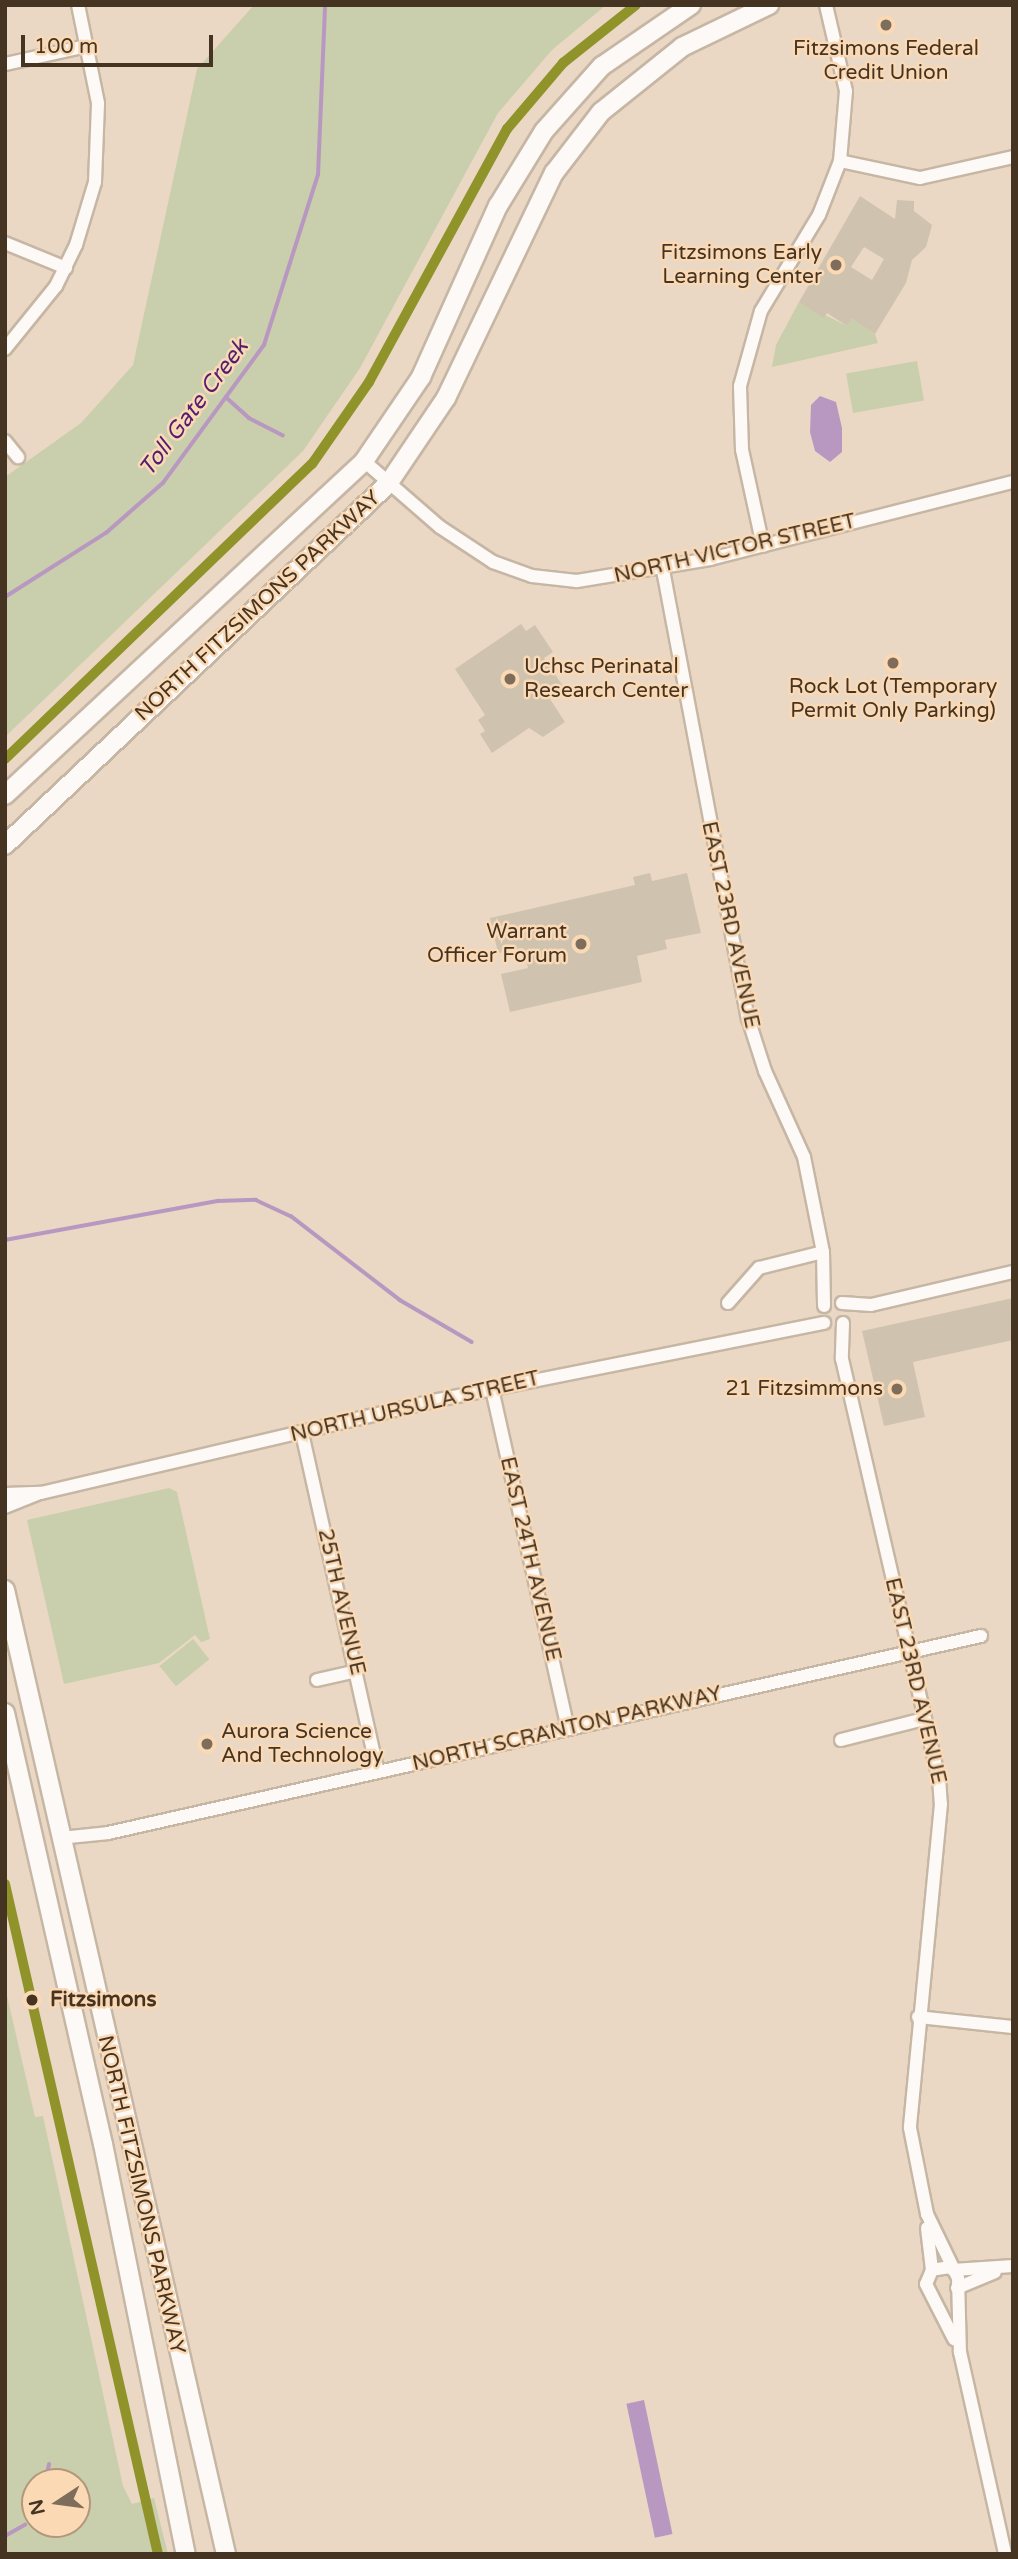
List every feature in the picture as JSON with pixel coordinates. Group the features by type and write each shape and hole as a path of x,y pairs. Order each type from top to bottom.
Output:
{"main road":[{"name":"NORTH FITZSIMONS PARKWAY","path":"5,795 364,461 421,377 498,206 544,131 603,66 691,5"},
{"name":"NORTH FITZSIMONS PARKWAY","path":"5,845 388,484 446,398 539,200 569,150 601,112 648,70 705,34 769,5"},
{"name":"NORTH FITZSIMONS PARKWAY","path":"5,1590 226,2554"},
{"name":"NORTH FITZSIMONS PARKWAY","path":"5,1713 103,2144 186,2554"}],"street":[{"path":"5,349 37,314 66,268 90,204 98,161 98,103 78,5"},
{"path":"763,546 739,427 743,366 761,311 819,215 840,161 846,91 825,5"},
{"path":"5,64 87,46"},
{"path":"840,161 920,178 1013,157"},
{"path":"5,243 66,268"},
{"path":"5,441 18,457"},
{"name":"NORTH VICTOR STREET","path":"364,461 388,484 462,543 521,573 590,581 663,570 1013,482"},
{"name":"EAST 23RD AVENUE","path":"663,570 748,1018 771,1086 804,1157 823,1252 825,1324 842,1359 925,1719 941,1804 918,2017 910,2127 927,2214 932,2270 926,2284 935,2296"},
{"path":"728,1303 759,1268 823,1252"},
{"name":"EAST 23RD AVENUE","path":"825,1272 841,1303 844,1321 842,1359"},
{"path":"841,1303 871,1305 1013,1272"},
{"name":"NORTH URSULA STREET","path":"793,1325 823,1307 841,1303"},
{"path":"844,1321 871,1305"},
{"name":"NORTH URSULA STREET","path":"5,1507 38,1493 492,1389 793,1325 844,1321"},
{"name":"EAST 24TH AVENUE","path":"492,1389 568,1729"},
{"name":"25TH AVENUE","path":"302,1433 378,1772"},
{"name":"NORTH URSULA STREET","path":"5,1494 38,1493"},
{"name":"NORTH SCRANTON PARKWAY","path":"60,1838 80,1839 981,1636"},
{"path":"317,1680 357,1671"},
{"path":"841,1740 925,1719"},
{"path":"918,2017 1013,2027"},
{"name":"EAST 23RD AVENUE","path":"927,2214 952,2269 956,2290"},
{"path":"932,2270 1013,2266"},
{"path":"960,2352 935,2296 1013,2266"},
{"path":"956,2290 960,2352 1004,2554"}],"green space":[{"path":"254,5 606,5 552,50 498,113 360,368 303,451 5,737 5,477 81,423 133,365 197,69"},
{"path":"799,302 847,326 852,319 875,334 878,343 772,367 776,345"},
{"path":"917,361 924,400 853,413 846,374"},
{"path":"169,1488 177,1492 210,1639 201,1642 195,1635 159,1663 64,1684 27,1520"},
{"path":"193,1639 209,1659 176,1686 160,1666"},
{"path":"5,1987 35,2117 43,2116 123,2486 132,2504 154,2498 168,2554 5,2554"}],"shaded area":[{"path":"820,396 836,402 842,428 842,452 830,462 815,451 810,432 811,405"},
{"path":"644,2400 672,2534 655,2538 626,2404"}],"building":[{"name":"Fitzsimons Early Learning Center","path":"860,196 895,219 897,200 914,201 914,211 932,225 926,247 912,260 906,283 875,334 852,319 847,326 827,313 824,318 799,302","holes":["864,247 884,259 872,280 851,267"]},
{"name":"Uchsc Perinatal Research Center","path":"521,624 526,631 535,625 553,652 544,658 565,689 550,699 565,722 543,737 529,728 492,753 480,734 485,731 478,720 485,715 455,669"},
{"name":"Warrant Officer Forum","path":"650,873 652,881 687,873 701,933 665,940 667,949 637,956 642,982 510,1012 501,974 528,968 523,948 498,953 490,918 635,885 633,877"},
{"name":"21 Fitzsimmons","path":"1013,1298 1013,1340 913,1362 925,1417 884,1426 862,1331"}],"waterway":[{"name":"Toll Gate Creek","path":"5,597 106,533 163,483 264,345 318,175 325,5"},
{"path":"226,397 249,418 283,435"},
{"path":"5,1240 218,1201 256,1200 291,1216 400,1300 472,1342"},
{"path":"48,2468 49,2464"},
{"path":"5,2536 21,2527"}],"transit line":[{"path":"5,759 312,464 369,382 507,129 563,63 636,5"},
{"path":"5,1884 158,2554"}],"place":[{"name":"Fitzsimons Federal Credit Union","path":"886,25"},
{"name":"Fitzsimons Early Learning Center","path":"836,265"},
{"name":"Rock Lot (Temporary Permit Only Parking)","path":"893,663"},
{"name":"Uchsc Perinatal Research Center","path":"510,679"},
{"name":"Warrant Officer Forum","path":"581,944"},
{"name":"21 Fitzsimmons","path":"897,1389"},
{"name":"Aurora Science And Technology","path":"207,1744"},
{"name":"Fitzsimons","path":"32,2000"}]}
